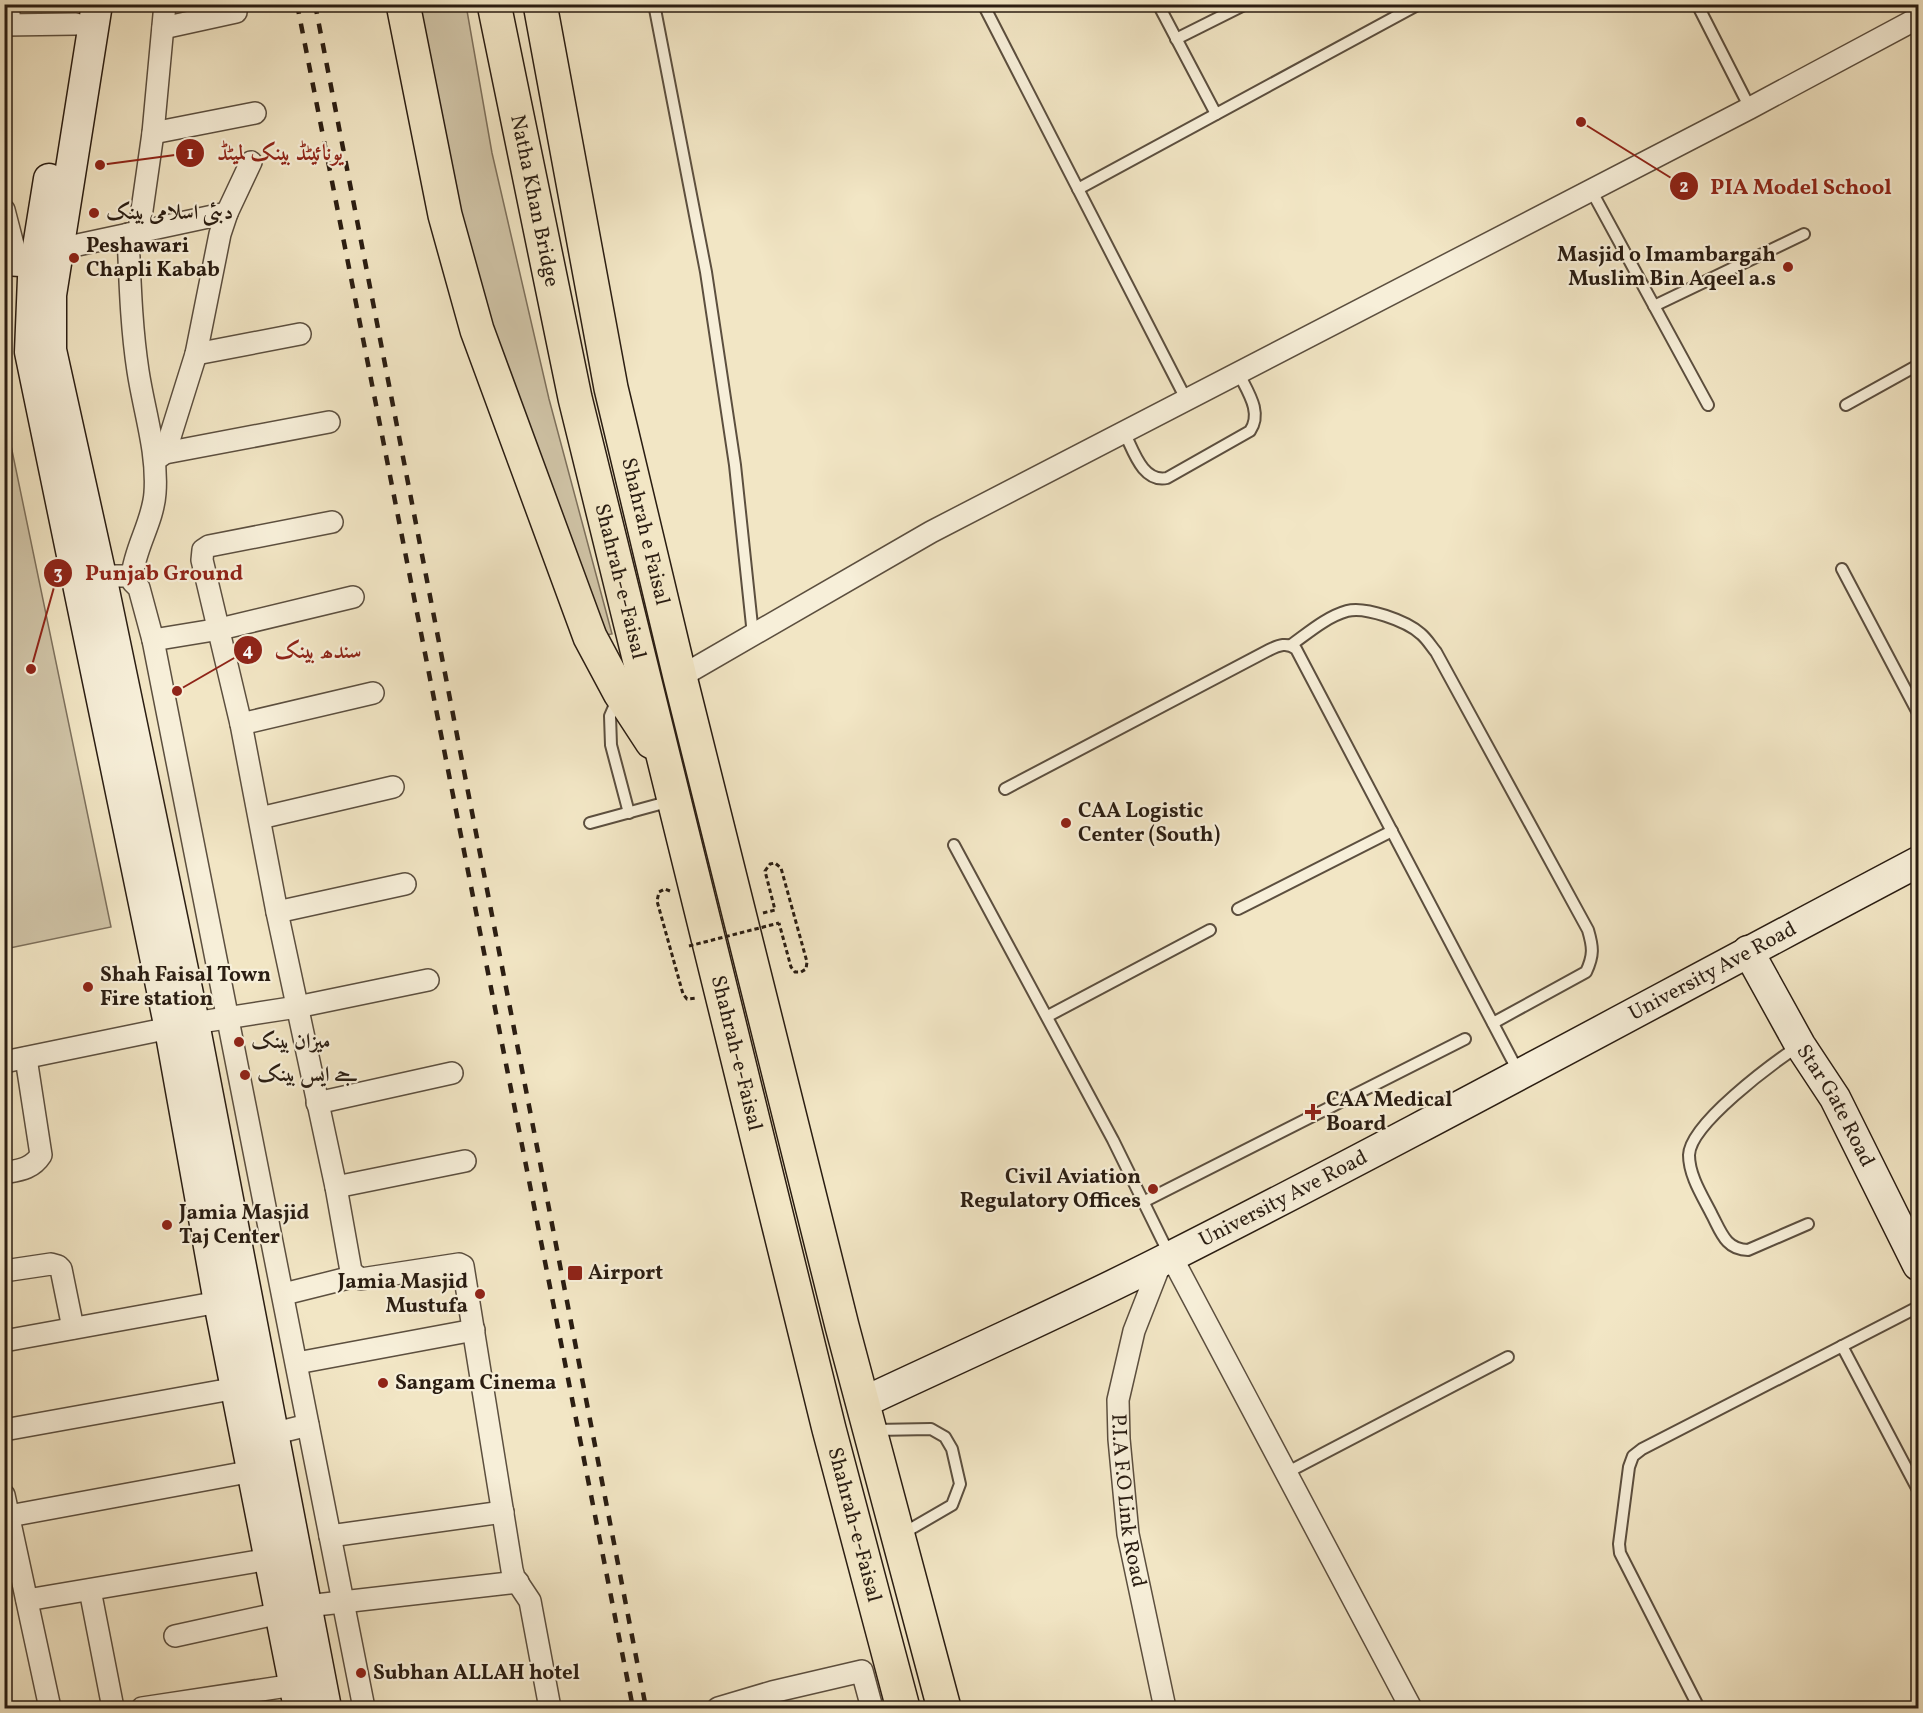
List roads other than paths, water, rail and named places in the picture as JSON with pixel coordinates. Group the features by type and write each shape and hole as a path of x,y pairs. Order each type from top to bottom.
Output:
{"highway":[{"path":"403,4 445,215 477,330 590,637 620,693 665,760"},
{"name":"Natha Khan Bridge","path":"494,4 574,398"},
{"name":"Natha Khan Bridge","path":"540,4 611,388"},
{"name":"Shahrah e Faisal","path":"611,388 680,677"},
{"name":"Shahrah-e-Faisal","path":"574,398 829,1429 902,1708"},
{"name":"Shahrah-e-Faisal","path":"680,677 839,1314 944,1708"}],"street":[{"path":"160,456 133,338 134,232 153,133 165,4"},
{"path":"7,18 84,11 33,266 30,352 272,1434 293,1609 297,1697 142,1708"},
{"path":"163,28 236,12"},
{"path":"680,677 931,532 1750,108 1918,18"},
{"path":"153,133 255,113"},
{"path":"251,162 227,213 220,234 196,354 160,456 148,526 134,563 132,576 133,582 139,588 153,640 364,1708"},
{"path":"4,210 51,295 51,350 101,576 182,1026 219,1302 270,1558 293,1609 326,1708"},
{"path":"33,266 134,232 227,213"},
{"path":"196,354 300,334"},
{"path":"160,456 329,422"},
{"path":"332,522 209,546 203,550 202,560 241,724 277,912 336,1187 351,1271 361,1279 462,1265 464,1268 512,1570 530,1601 550,1708"},
{"path":"101,576 132,576"},
{"path":"153,640 220,629 353,597"},
{"path":"241,724 373,693"},
{"path":"260,818 393,787"},
{"name":"University Ave Road","path":"868,1416 1520,1076 1748,951 1918,862"},
{"path":"277,912 405,884"},
{"name":"Star Gate Road","path":"1748,951 1800,1045 1835,1098 1918,1265"},
{"path":"4,1062 428,980"},
{"path":"4,1173 24,1170 36,1163 41,1155 26,1058"},
{"path":"317,1103 452,1073"},
{"path":"336,1187 465,1161"},
{"path":"1166,1259 1286,1473 1411,1708"},
{"name":"P.I.A F.O Link Road","path":"1165,1708 1128,1534 1119,1439 1118,1400 1134,1331 1166,1259"},
{"path":"4,1271 51,1264 58,1266 61,1269 73,1328"},
{"path":"284,1294 356,1276"},
{"path":"4,1341 219,1302"},
{"path":"297,1363 474,1330"},
{"path":"4,1430 237,1388"},
{"path":"272,1434 308,1425"},
{"path":"50,1708 7,1506 253,1471"},
{"path":"330,1536 503,1512"},
{"path":"27,1600 270,1558"},
{"path":"175,1636 343,1600 518,1582"},
{"path":"90,1590 113,1708"},
{"path":"718,1708 772,1692 862,1671 872,1708"}],"lane":[{"path":"654,4 707,283 735,465 753,635"},
{"path":"983,4 1186,399"},
{"path":"1158,4 1216,114"},
{"path":"1176,39 1246,4"},
{"path":"1078,189 1419,4"},
{"path":"1697,4 1750,108"},
{"path":"1591,190 1708,405"},
{"path":"1654,306 1804,234"},
{"path":"1846,405 1918,365"},
{"path":"1124,432 1143,469 1154,477 1167,478 1250,431 1255,424 1255,408 1238,372"},
{"path":"1842,569 1918,713"},
{"path":"1005,789 1269,650 1280,645 1291,645 1328,619 1348,611 1364,610 1406,623 1422,634 1436,652 1588,930 1593,949 1592,959 1586,972 1493,1023"},
{"path":"1291,645 1296,649 1520,1076"},
{"path":"620,693 610,716 609,728 611,745 629,813"},
{"path":"590,824 674,800"},
{"path":"1238,909 1392,831"},
{"path":"954,845 1113,1140 1143,1202 1166,1259"},
{"path":"1048,1016 1210,930"},
{"path":"1143,1202 1465,1039"},
{"path":"1800,1045 1764,1069 1727,1102 1699,1133 1689,1154 1693,1178 1723,1238 1731,1246 1738,1250 1748,1250 1808,1224"},
{"path":"1699,1708 1620,1553 1629,1467 1633,1456 1642,1449 1918,1307"},
{"path":"1842,1346 1918,1490"},
{"path":"1286,1473 1508,1357"},
{"path":"868,1416 931,1429 945,1437 952,1449 960,1484 952,1505 899,1536"}],"railway":[{"path":"297,4 633,1708"},
{"path":"315,4 646,1708"}],"place":[{"name":"PIA Model School","path":"1581,122"},
{"name":"یونائیٹڈ بینک لمیٹڈ","path":"100,165"},
{"name":"دبئی اسلامی بینک","path":"94,213"},
{"name":"Peshawari Chapli Kabab","path":"74,258"},
{"name":"Masjid o Imambargah Muslim Bin Aqeel a.s","path":"1788,267"},
{"name":"Punjab Ground","path":"31,669"},
{"name":"سندھ بینک","path":"177,691"},
{"name":"CAA Logistic Center (South)","path":"1066,823"},
{"name":"Shah Faisal Town Fire station","path":"88,987"},
{"name":"میزان بینک","path":"239,1042"},
{"name":"جے ایس بینک","path":"245,1075"},
{"name":"CAA Medical Board","path":"1313,1112"},
{"name":"Civil Aviation Regulatory Offices","path":"1153,1189"},
{"name":"Jamia Masjid Taj Center","path":"167,1225"},
{"name":"Airport","path":"575,1273"},
{"name":"Jamia Masjid Mustufa","path":"480,1294"},
{"name":"Sangam Cinema","path":"383,1383"},
{"name":"Subhan ALLAH hotel","path":"361,1673"}]}
